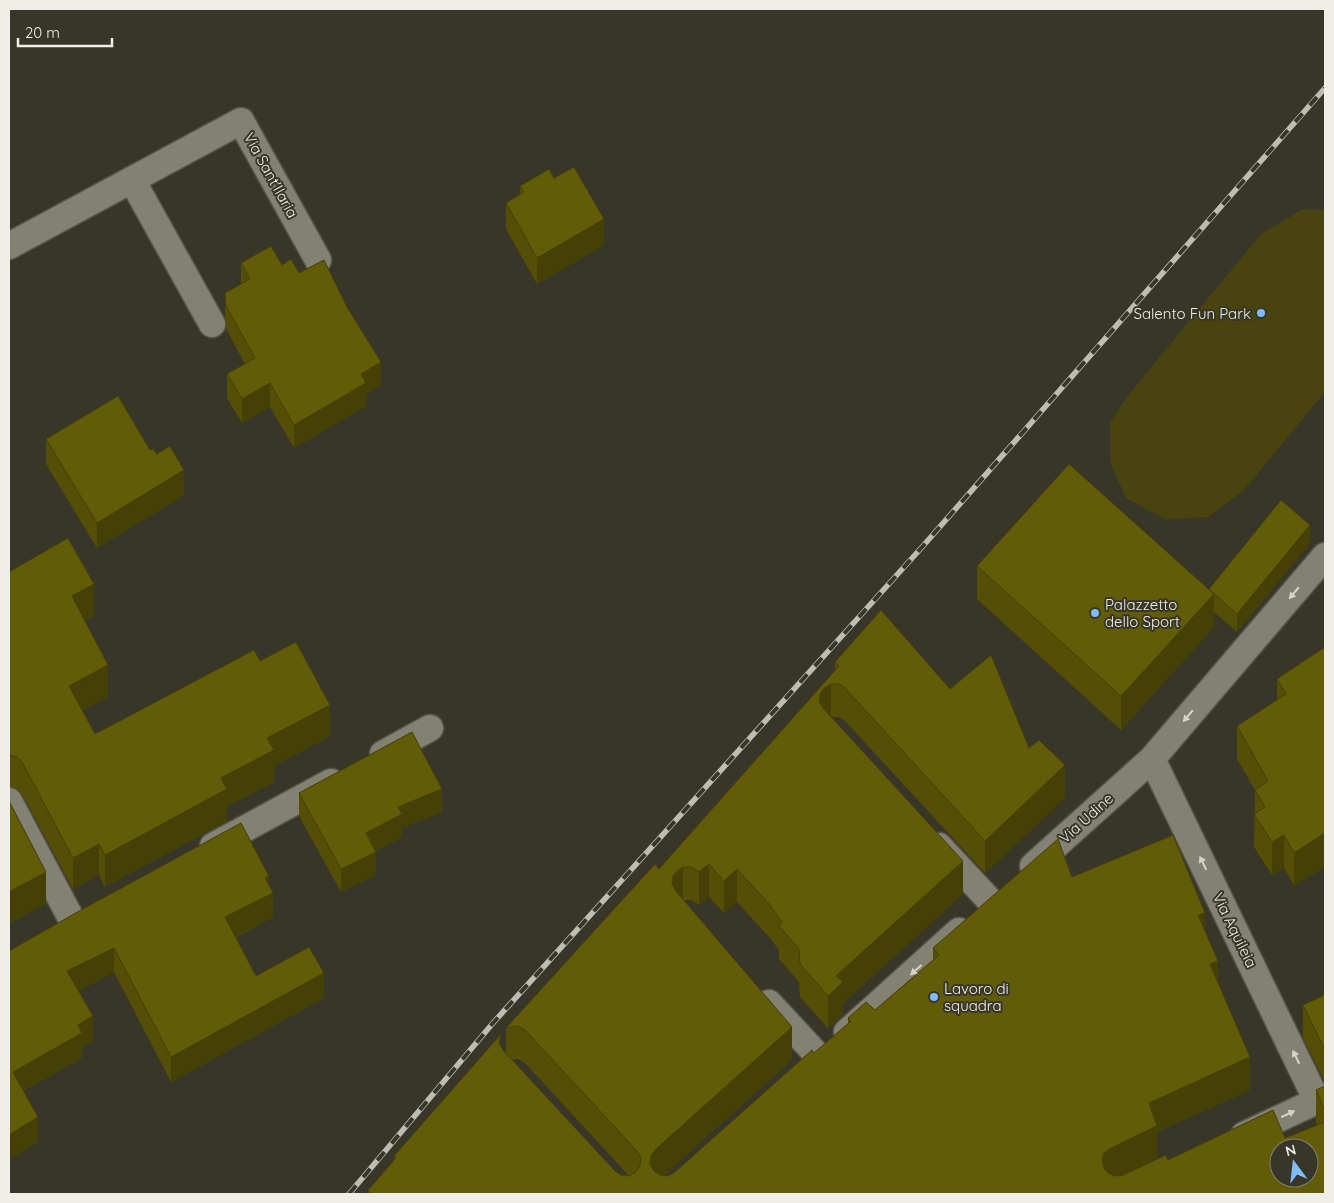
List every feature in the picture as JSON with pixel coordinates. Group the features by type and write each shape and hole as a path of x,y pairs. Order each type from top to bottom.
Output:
{"street":[{"name":"Via Sant'Ilaria","path":"9,246 241,121 318,260"},
{"path":"132,180 212,324"},
{"name":"Via Udine","path":"753,985 812,1063 1152,759 1325,556"},
{"path":"195,856 430,728"},
{"name":"Via Aquileia","path":"1152,759 1321,1099"},
{"path":"9,801 81,917 49,935"},
{"path":"926,831 1004,892"},
{"path":"1221,1145 1321,1099"}],"shaded area":[{"name":"Salento Fun Park","path":"1303,209 1325,210 1325,392 1244,490 1208,517 1165,519 1126,498 1110,462 1110,422 1130,393 1261,234"}],"building":[{"path":"574,167 604,219 537,258 506,203 524,192 520,186 549,169 554,178"},
{"path":"271,246 282,265 291,259 299,273 324,260 347,307 381,362 361,374 366,383 294,425 270,383 242,399 227,374 255,358 226,306 225,293 250,279 241,263"},
{"path":"118,396 150,450 153,449 157,454 170,446 184,470 97,523 46,439"},
{"name":"Palazzetto dello Sport","path":"1069,464 1214,594 1121,696 977,566"},
{"path":"1281,500 1310,525 1237,614 1209,589"},
{"path":"68,538 94,584 72,596 108,665 69,686 95,734 254,650 260,661 296,642 330,705 267,738 274,750 221,778 227,789 105,855 99,844 73,858 22,762 17,757 9,755 9,572"},
{"path":"881,610 950,689 991,655 1029,748 1039,740 1065,765 985,841 845,688 839,684 831,684 824,688 820,694 819,701 823,708 963,861 836,976 843,982 828,996 800,964 799,949 779,926 782,922 769,904 737,869 724,881 709,864 699,872 691,867 683,867 677,871 673,876 672,884 676,891 792,1027 655,1150 651,1156 650,1164 654,1171 660,1175 668,1176 675,1172 812,1050 814,1053 851,1021 848,1018 866,1002 875,1010 939,955 933,948 1058,839 1072,877 1173,835 1205,913 1198,915 1218,961 1210,964 1250,1057 1149,1103 1157,1126 1104,1153 1102,1160 1104,1168 1108,1173 1115,1176 1123,1175 1166,1155 1168,1160 1273,1110 1285,1138 1325,1122 1325,1194 372,1194 368,1190 396,1158 394,1156 501,1034 499,1043 503,1050 615,1171 621,1175 629,1176 636,1172 640,1166 641,1158 637,1151 525,1030 518,1026 506,1028 655,864 659,869 839,666 835,662"},
{"path":"1325,647 1325,833 1294,853 1284,835 1272,842 1254,814 1265,807 1255,790 1268,781 1237,726 1286,694 1277,679"},
{"path":"412,732 442,789 398,807 402,814 366,833 376,852 341,869 299,793"},
{"path":"9,801 46,872 9,892"},
{"path":"241,823 269,876 265,878 273,893 225,917 256,976 309,947 324,973 171,1057 114,948 67,971 93,1016 78,1025 82,1033 13,1072 38,1117 9,1135 9,951"},
{"path":"1325,995 1325,1050 1303,1005"},
{"path":"1325,1086 1325,1111 1316,1090"}],"railway":[{"path":"349,1194 493,1023 923,546 1325,88"}],"place":[{"name":"Salento Fun Park","path":"1261,313"},
{"name":"Palazzetto dello Sport","path":"1095,613"},
{"name":"Lavoro di squadra","path":"934,997"}]}
